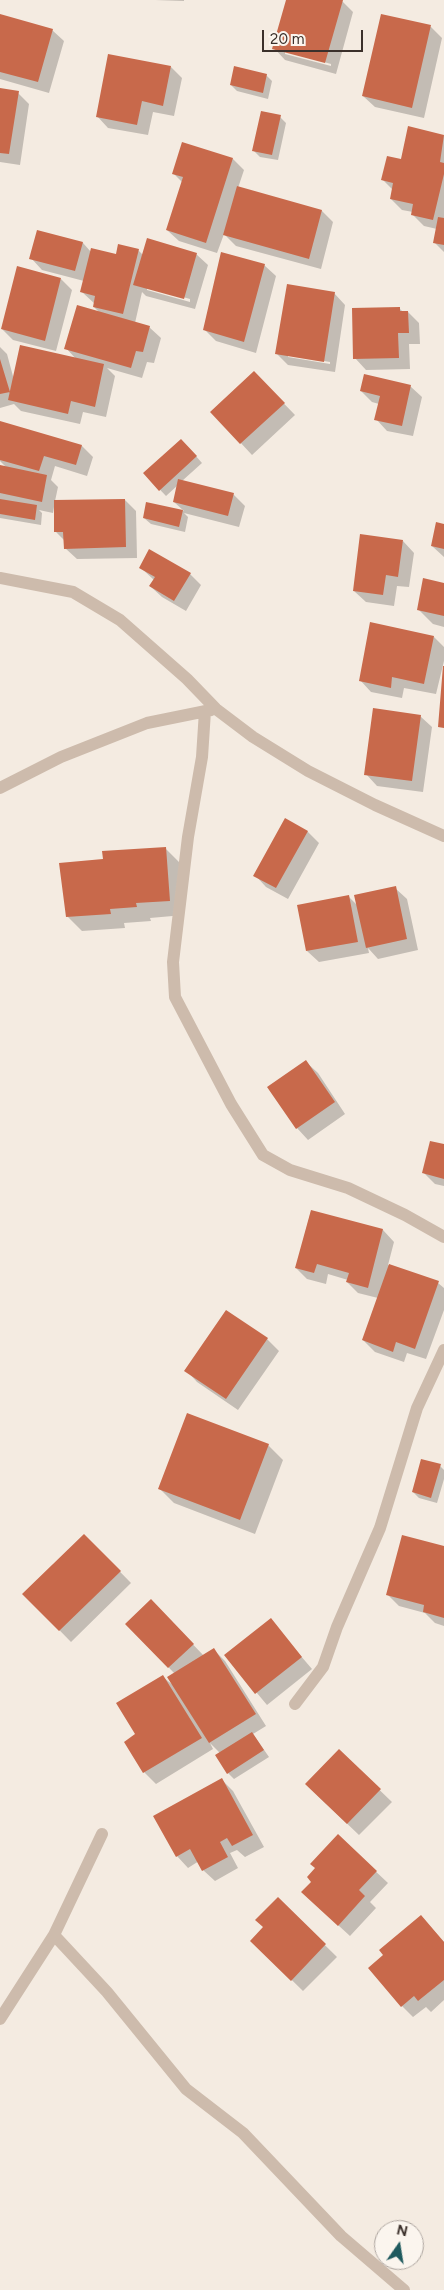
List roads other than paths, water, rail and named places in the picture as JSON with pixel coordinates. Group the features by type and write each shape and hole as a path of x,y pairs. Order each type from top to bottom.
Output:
{"street":[{"path":"0,578 73,592 120,620 187,680 210,710 308,771 375,805 444,836"},
{"path":"0,788 61,757 147,723 210,710"},
{"path":"210,710 188,837 173,962 175,997 231,1104 263,1155 290,1170 356,1192 405,1215 444,1237"},
{"path":"295,1704 324,1667 337,1627 380,1528 417,1408 444,1350"},
{"path":"0,2019 54,1935 102,1834"},
{"path":"54,1935 107,1992 186,2089 244,2133 341,2236 404,2290"}]}
